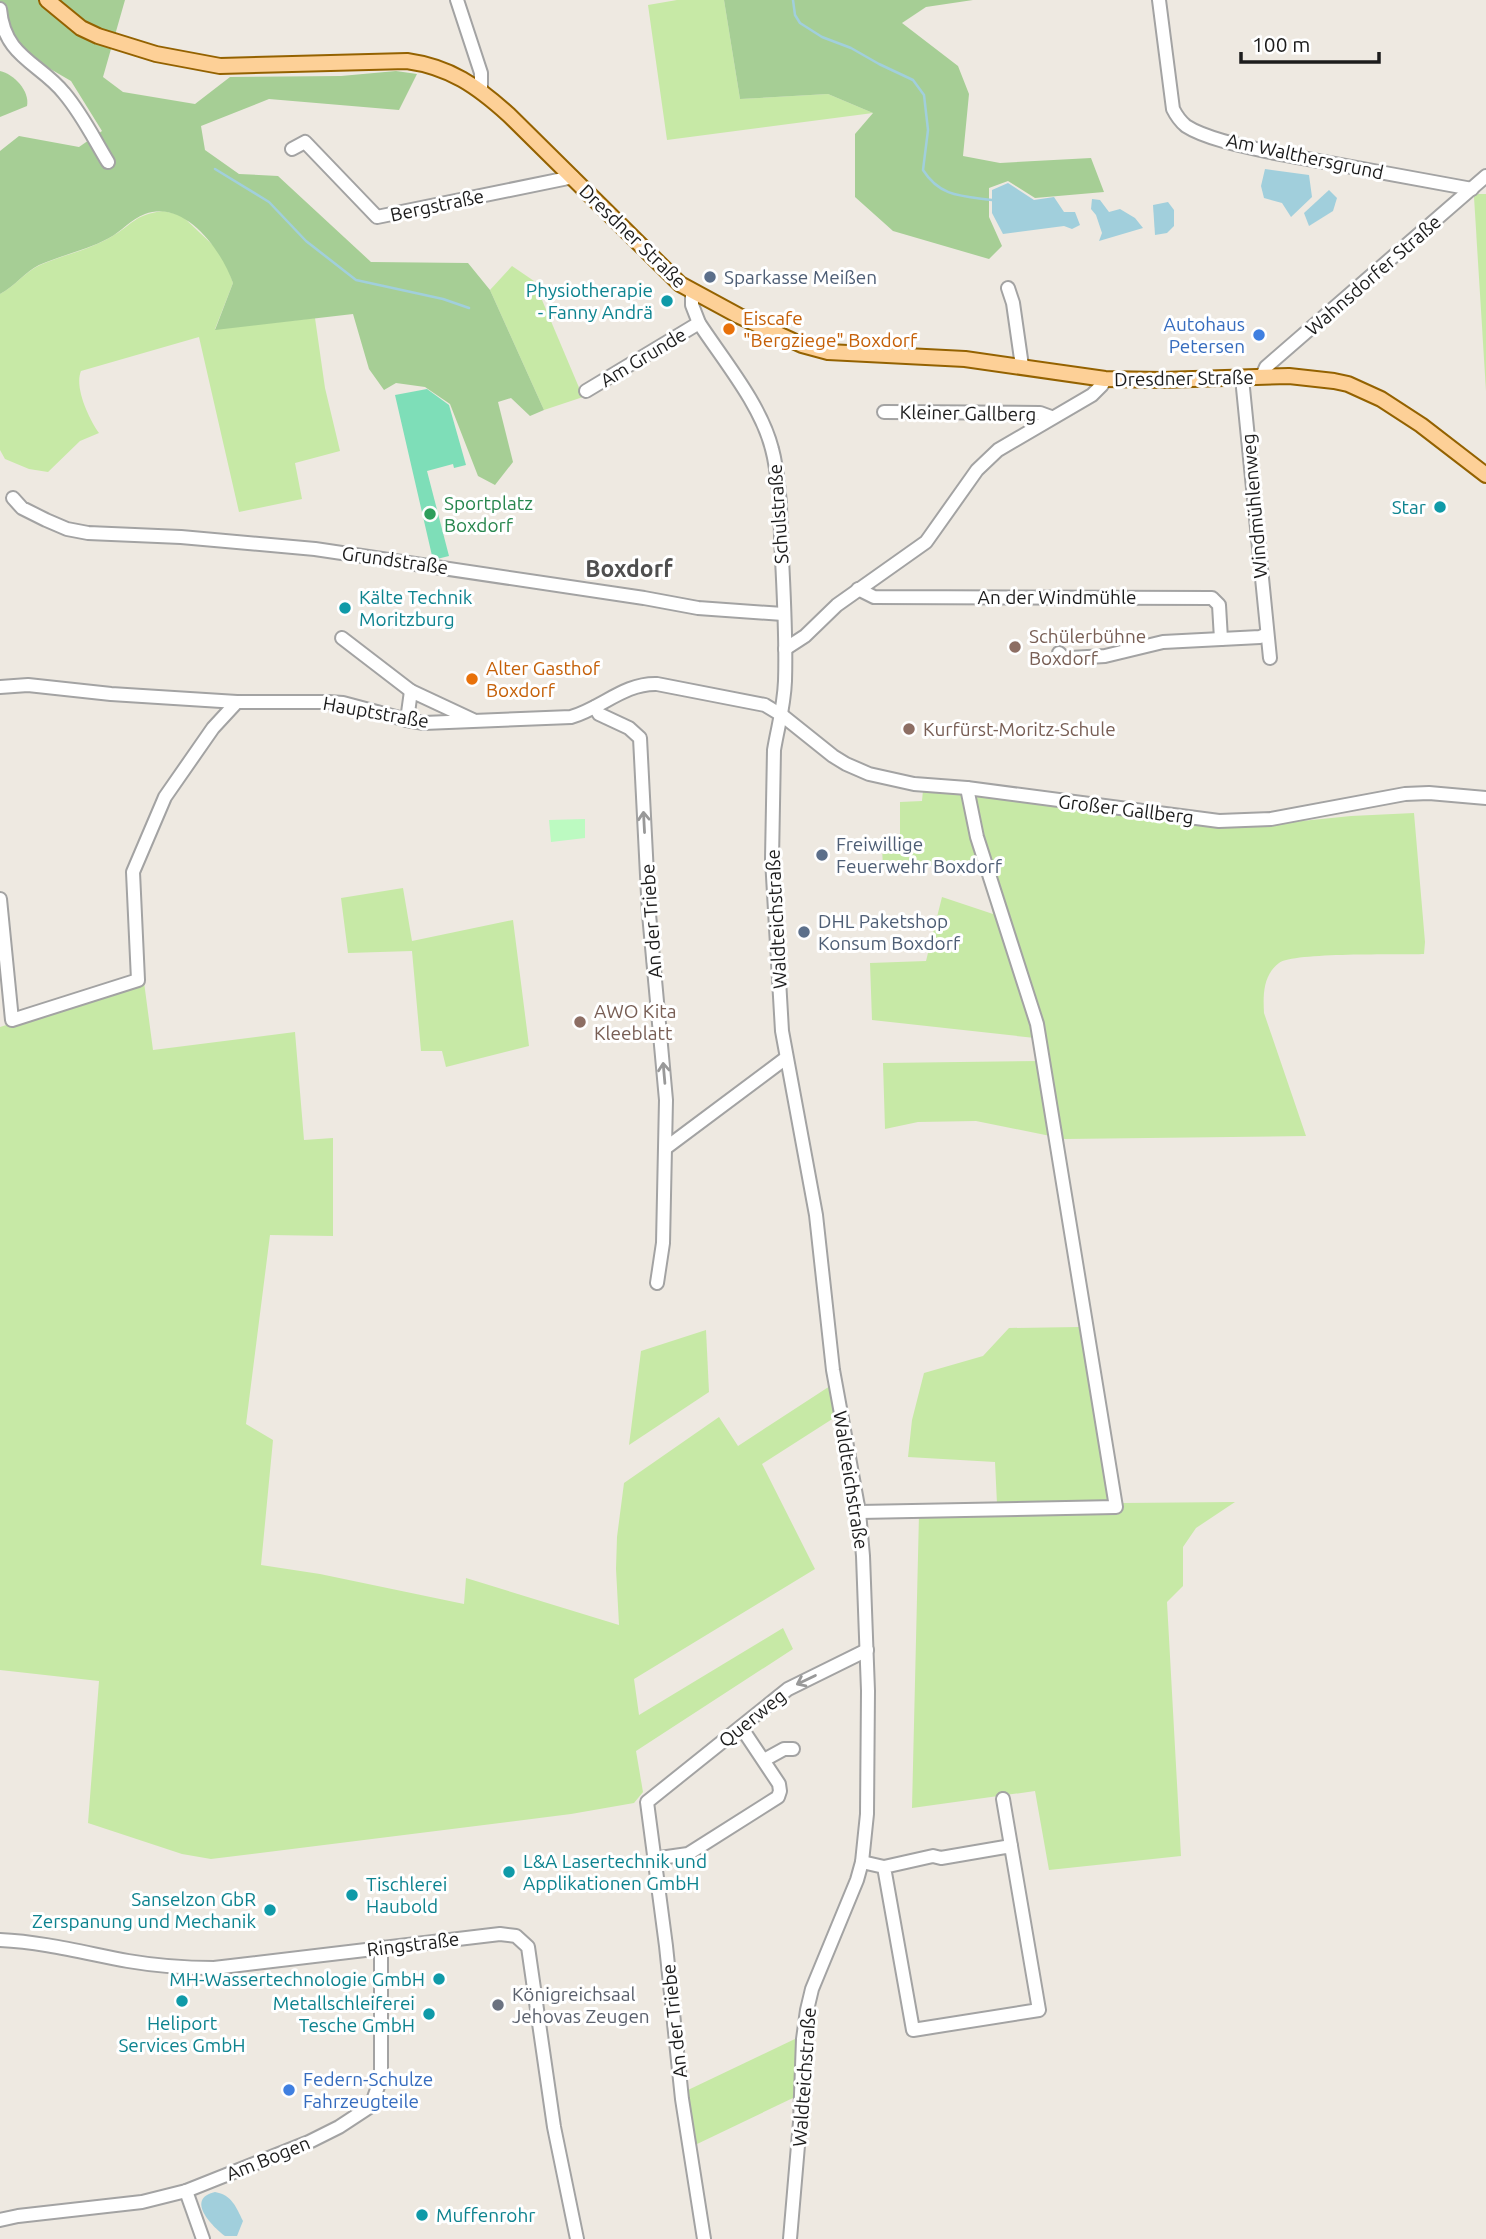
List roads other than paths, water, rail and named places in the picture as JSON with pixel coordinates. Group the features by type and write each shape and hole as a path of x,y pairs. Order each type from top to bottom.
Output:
{"main road":[{"name":"Dresdner Straße","path":"47,0 81,28 126,46 220,66 407,61 423,63 452,73 481,90 680,284 774,333 814,349 843,353 927,355 1105,379 1303,376 1348,384 1381,399 1411,418 1486,475"}],"street":[{"path":"457,0 481,73 481,90"},
{"name":"Am Walthersgrund","path":"1159,0 1172,109 1178,119 1188,127 1270,152 1472,189"},
{"path":"0,9 5,31 12,44 23,58 62,90 108,162"},
{"name":"Bergstraße","path":"292,149 306,142 377,217 573,177"},
{"name":"Wahnsdorfer Straße","path":"1262,376 1266,367 1486,176"},
{"path":"1009,288 1022,366"},
{"name":"Schulstraße","path":"692,292 692,305 699,323 751,402 762,421 772,448 780,503 786,649 783,716"},
{"name":"Am Grunde","path":"586,391 699,323"},
{"name":"Windmühlenweg","path":"1242,378 1270,658"},
{"name":"Kleiner Gallberg","path":"786,649 805,636 820,619 858,589 926,542 977,470 998,450 1092,395 1105,379"},
{"name":"Kleiner Gallberg","path":"884,412 1040,413 1051,417"},
{"name":"Grundstraße","path":"13,498 23,508 46,520 67,529 88,533 181,537 315,549 698,608 783,614"},
{"name":"An der Windmühle","path":"858,589 874,597 1212,598 1219,605 1222,639"},
{"path":"1059,653 1070,658 1105,656 1163,642 1260,637 1267,634"},
{"path":"342,638 411,691 477,722"},
{"name":"Hauptstraße","path":"0,687 28,685 111,694 237,702 343,703 424,723 571,717 594,708 627,689 643,684 657,684 765,705 783,716"},
{"path":"407,720 411,691"},
{"path":"0,899 12,1020 138,980 133,872 165,797 213,728 237,702"},
{"name":"An der Triebe","path":"594,708 599,714 629,728 640,738 649,914 666,1100 663,1243 657,1283"},
{"name":"Großer Gallberg","path":"783,716 833,756 869,774 914,784 967,788 1219,821 1271,819 1405,794 1429,793 1486,798"},
{"name":"Waldteichstraße","path":"783,716 774,750 772,859 782,1019 786,1058 816,1215 833,1370 859,1512 867,1650 867,1814 862,1862 812,1989 807,2010 790,2239"},
{"path":"859,1512 1116,1507 1037,1024 978,837 967,788"},
{"path":"667,1144 786,1058"},
{"name":"Querweg","path":"647,1802 788,1689 867,1650"},
{"path":"653,1859 688,1854 778,1797 779,1783 741,1727"},
{"path":"764,1760 784,1749 793,1749"},
{"path":"884,1867 913,2030 1039,2010 1003,1799"},
{"name":"An der Triebe","path":"647,1802 682,2099 704,2239"},
{"path":"862,1862 884,1867 1010,1846"},
{"name":"Ringstraße","path":"0,1940 55,1945 127,1961 181,1968 214,1968 500,1934 516,1936 528,1947 554,2127 578,2239"},
{"name":"Am Bogen","path":"0,2220 142,2202 186,2191 309,2142 371,2106 381,2078 381,1947"},
{"path":"186,2191 203,2239"}],"water":[{"path":"1265,169 1309,175 1312,197 1291,217 1282,203 1264,198 1261,186"},
{"path":"1008,183 1034,200 1054,197 1064,212 1075,212 1080,225 1072,229 1064,226 1003,234 992,213 992,190"},
{"path":"1329,190 1337,198 1333,211 1309,226 1304,213"},
{"path":"1092,199 1100,200 1109,212 1120,209 1135,218 1143,228 1099,241 1102,233 1091,209"},
{"path":"1168,202 1174,210 1174,226 1167,233 1155,235 1153,205"},
{"path":"215,2192 233,2202 243,2221 237,2236 225,2236 204,2213 202,2200 206,2195"}],"waterway":[{"path":"793,0 795,15 800,23 822,37 851,48 913,80 924,95 928,130 923,170 930,179 953,194 992,200"},
{"path":"215,169 269,202 306,241 356,280 443,299 469,308"}],"place":[{"name":"Sparkasse Meißen","path":"710,277"},
{"name":"Physiotherapie - Fanny Andrä","path":"667,301"},
{"name":"Eiscafe \"Bergziege\" Boxdorf","path":"729,329"},
{"name":"Autohaus Petersen","path":"1259,335"},
{"name":"Star","path":"1440,507"},
{"name":"Sportplatz Boxdorf","path":"430,514"},
{"name":"Kälte Technik Moritzburg","path":"345,608"},
{"name":"Schülerbühne Boxdorf","path":"1015,647"},
{"name":"Alter Gasthof Boxdorf","path":"472,679"},
{"name":"Kurfürst-Moritz-Schule","path":"909,729"},
{"name":"Freiwillige Feuerwehr Boxdorf","path":"822,855"},
{"name":"DHL Paketshop Konsum Boxdorf","path":"804,932"},
{"name":"AWO Kita Kleeblatt","path":"580,1022"},
{"name":"L&A Lasertechnik und Applikationen GmbH","path":"509,1872"},
{"name":"Tischlerei Haubold","path":"352,1895"},
{"name":"Sanselzon GbR Zerspanung und Mechanik","path":"270,1910"},
{"name":"MH-Wassertechnologie GmbH","path":"439,1979"},
{"name":"Heliport Services GmbH","path":"182,2001"},
{"name":"Königreichsaal Jehovas Zeugen","path":"498,2005"},
{"name":"Metallschleiferei Tesche GmbH","path":"429,2014"},
{"name":"Federn-Schulze Fahrzeugteile","path":"289,2090"},
{"name":"Muffenrohr","path":"422,2215"}],"district":[{"name":"Boxdorf","path":"629,568"}]}
